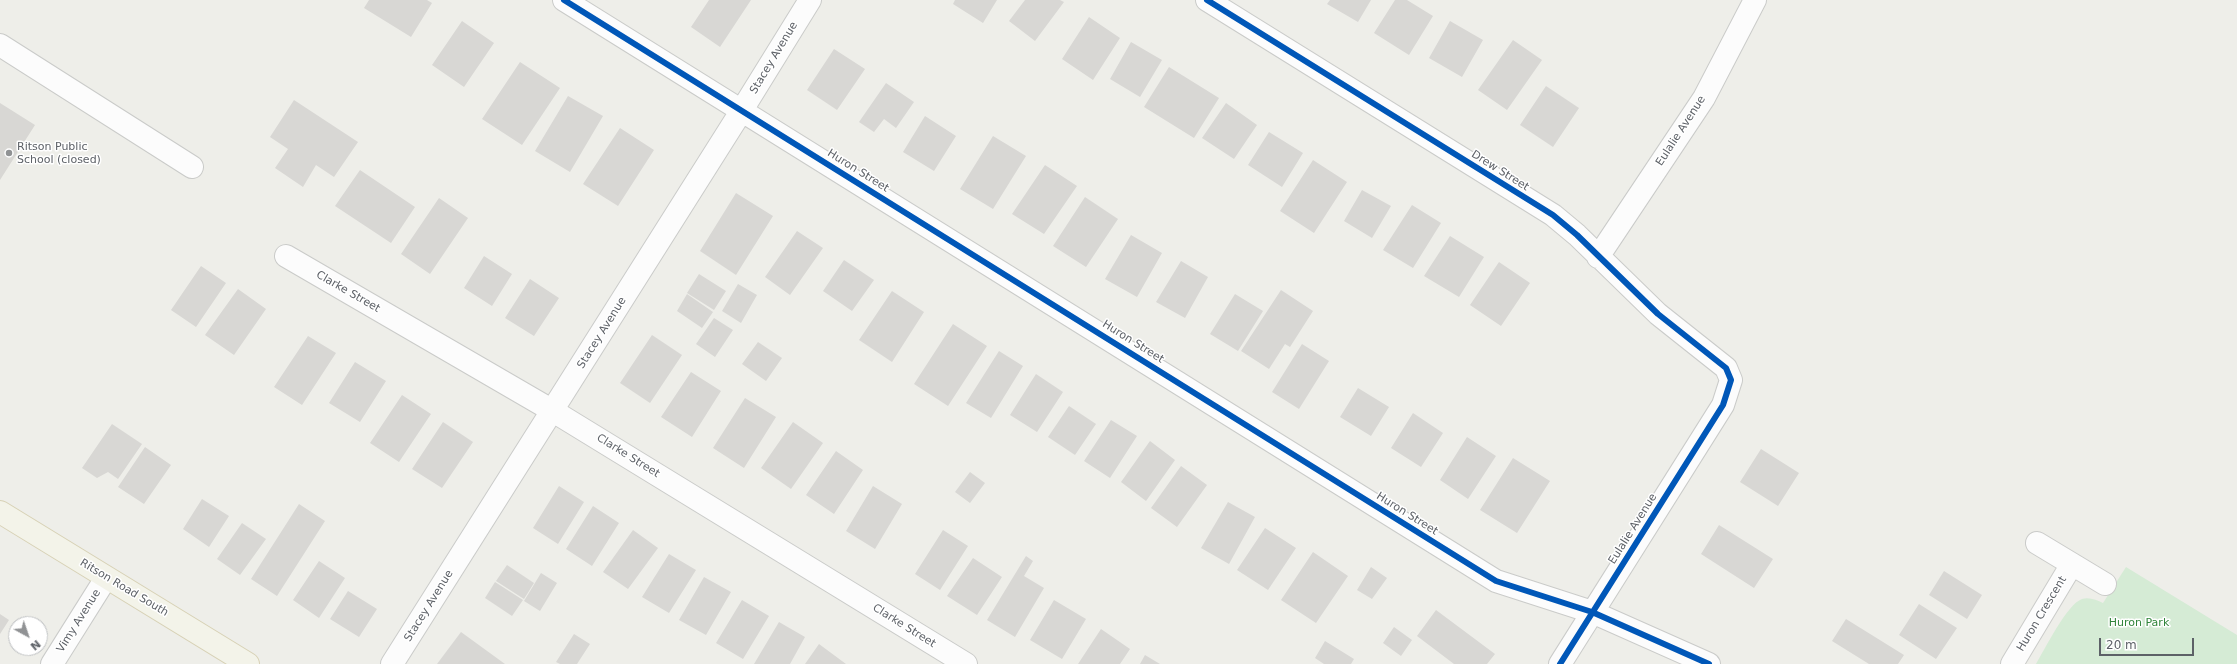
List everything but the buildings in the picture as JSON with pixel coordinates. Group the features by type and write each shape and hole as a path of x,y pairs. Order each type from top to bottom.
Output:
{"main road":[{"name":"Ritson Road South","path":"0,512 248,664"}],"street":[{"name":"Huron Street","path":"564,0 1496,581 1592,612 1709,664"},
{"name":"Stacey Avenue","path":"392,664 553,411 810,0"},
{"name":"Drew Street","path":"1207,0 1553,215 1577,235 1658,314 1726,368 1731,380 1723,405"},
{"name":"Eulalie Avenue","path":"1598,257 1704,98 1755,0"},
{"path":"0,45 192,167"},
{"name":"Clarke Street","path":"286,256 553,411 966,664"},
{"name":"Eulalie Avenue","path":"1560,664 1723,405"},
{"path":"2038,543 2105,584"},
{"name":"Huron Crescent","path":"2012,664 2072,564"},
{"name":"Vimy Avenue","path":"52,664 106,578"}],"green space":[{"name":"Huron Park","path":"2126,567 2237,635 2237,664 2036,664 2063,618 2070,609 2076,603 2085,598 2103,603"}],"cycle path":[{"path":"564,0 1496,581 1592,612 1709,664"},
{"path":"1207,0 1553,215 1577,235 1658,314 1726,368 1731,380 1723,405 1560,664"}],"place":[{"name":"Ritson Public School (closed)","path":"9,153"}]}
